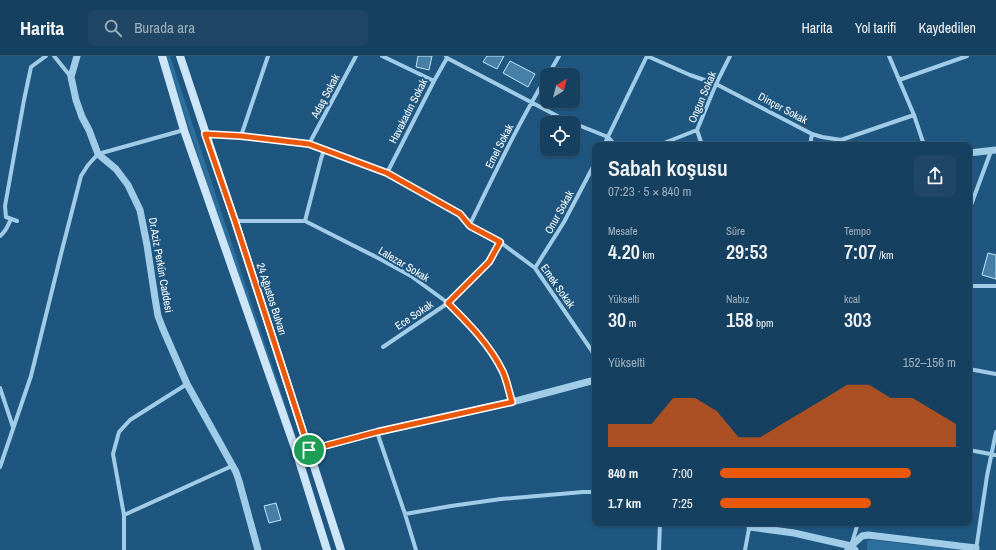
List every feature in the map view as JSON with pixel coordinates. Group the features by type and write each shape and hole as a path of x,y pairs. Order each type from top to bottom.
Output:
{"main road":[{"path":"162,56 184,130 297,454 327,550"},
{"name":"24 Ağustos Bulvarı","path":"180,56 341,550"}],"street":[{"path":"17,221 6,217 5,206 31,67 46,56"},
{"path":"54,56 71,77"},
{"path":"241,136 268,56"},
{"name":"Adaş Sokak","path":"309,144 356,56"},
{"path":"382,56 434,81"},
{"name":"Emel Sokak","path":"552,68 559,56"},
{"path":"606,142 647,56"},
{"name":"Dinçer Sokak","path":"647,56 690,75 716,84 812,134 822,137 841,140 914,115"},
{"name":"Ongun Sokak","path":"701,142 697,130 716,84 730,56"},
{"path":"889,56 914,115 923,142"},
{"path":"899,80 968,56"},
{"name":"Dr.Aziz Perkün Caddesi","path":"76,57 71,77 76,100 82,117 89,130 98,154 116,169 128,185 140,210 158,316 187,384 239,481 258,550"},
{"path":"446,57 559,116"},
{"name":"Havakadın Sokak","path":"387,173 446,57"},
{"name":"Emel Sokak","path":"470,226 531,102 540,87"},
{"path":"580,126 608,137 612,142"},
{"path":"0,467 31,376 81,176 98,154 184,130"},
{"path":"667,142 697,130"},
{"name":"Emek Sokak","path":"205,134 241,136 309,144 387,173 460,214 470,226 500,242 535,268 592,351"},
{"path":"811,142 812,134"},
{"path":"304,221 324,150"},
{"path":"972,153 994,150 972,203"},
{"name":"Onur Sokak","path":"535,268 564,222 592,169"},
{"path":"0,236 7,229 11,219"},
{"name":"Lalezar Sokak","path":"235,221 304,221 411,276 448,303 469,324 489,348 503,373 512,402"},
{"name":"Ece Sokak","path":"383,347 448,303 489,262 500,242"},
{"path":"972,286 996,286"},
{"path":"972,370 996,374"},
{"path":"297,454 377,432 512,402 592,381"},
{"path":"124,550 124,515 113,454 118,432 130,420 187,384"},
{"path":"0,388 14,427"},
{"path":"377,432 416,550"},
{"path":"851,549 862,536 868,535 976,549 994,455 996,432"},
{"path":"972,451 994,455"},
{"path":"124,515 232,466"},
{"path":"405,514 501,499 592,492"},
{"path":"658,550 660,526"},
{"path":"746,550 750,526"},
{"path":"756,526 794,533 851,549"},
{"path":"851,549 857,526"}],"shaded area":[{"path":"165,56 170,56 297,441 293,443"},
{"path":"869,540 960,550 867,550 867,542"}],"building":[{"path":"418,56 432,56 429,70 416,67"},
{"path":"487,56 504,56 497,69 483,62"},
{"path":"510,61 535,74 528,87 503,73"},
{"path":"988,253 996,255 996,279 982,275"},
{"path":"276,503 281,520 269,523 264,506"}],"route":[{"path":"205,134 241,136 309,144 387,173 460,214 470,226 500,242 489,262 448,303 469,324 489,348 503,373 512,402 377,432 309,450 235,221 205,134"}]}
